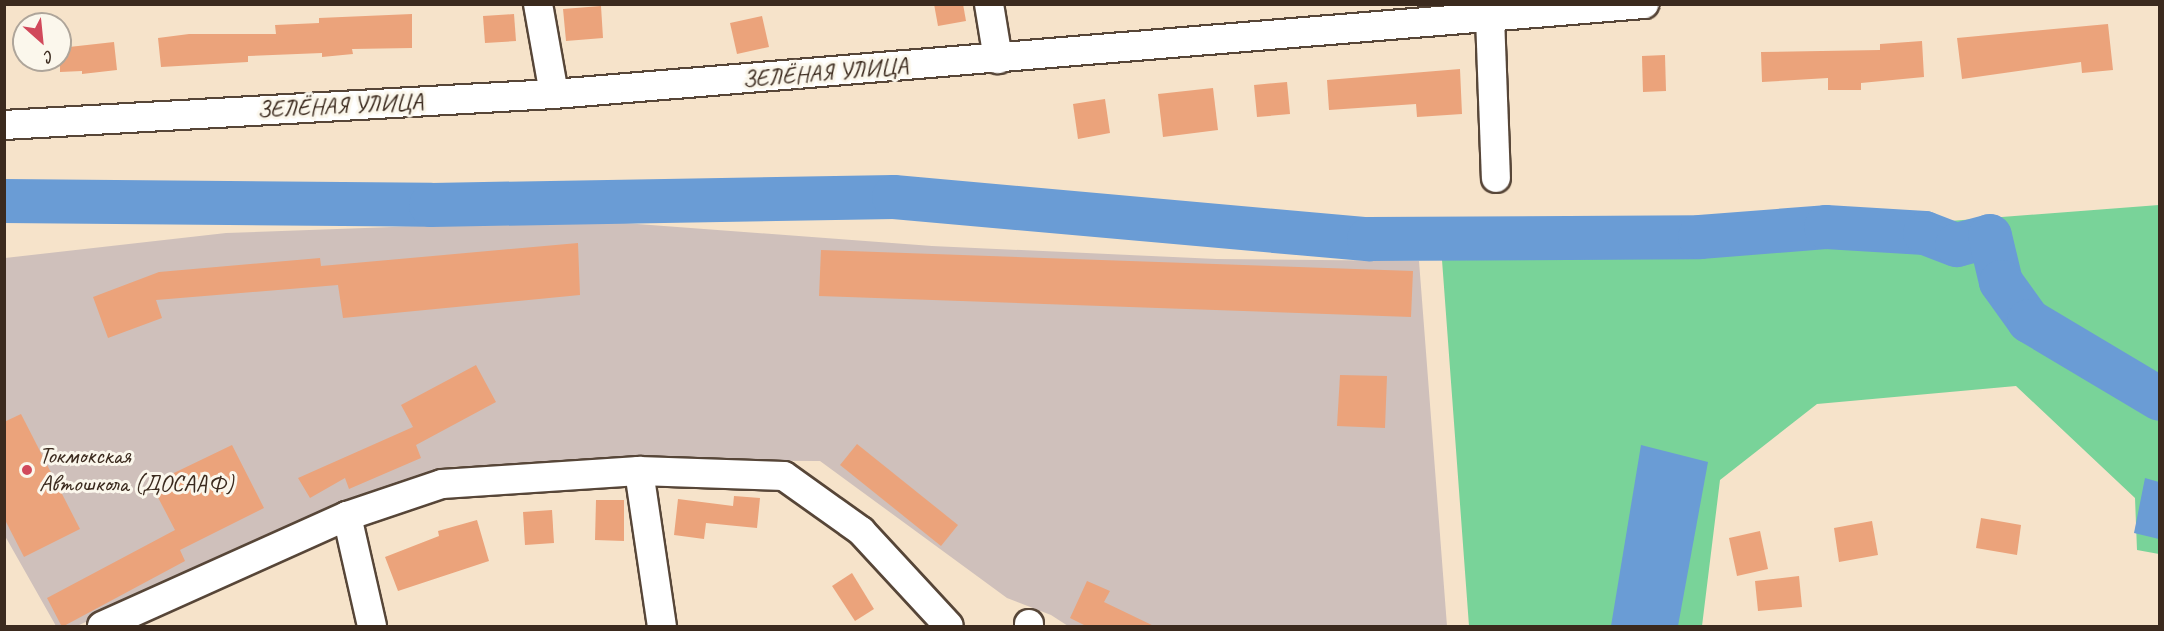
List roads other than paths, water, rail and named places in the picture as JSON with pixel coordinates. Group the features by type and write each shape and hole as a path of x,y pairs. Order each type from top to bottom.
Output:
{"street":[{"path":"538,4 554,94"},
{"path":"989,4 998,59"},
{"name":"ЗЕЛЁНАЯ УЛИЦА","path":"4,125 554,94 998,59 1359,15 1490,16 1644,4"},
{"path":"1490,16 1496,178"},
{"path":"639,471 662,627"},
{"path":"102,627 347,516 441,484 639,471 784,476 861,531 949,627"},
{"path":"347,516 372,627"}],"water":[{"path":"1641,445 1708,462 1678,626 1611,626"},
{"path":"2145,478 2159,482 2159,539 2134,533"}],"waterway":[{"path":"4,201 431,205 894,197 1369,239 1700,237 1826,227 1925,233 1957,245 1990,236 2001,282 2029,321 2160,399"}],"place":[{"name":"Токмокская Автошкола (ДОСААФ)","path":"27,470"}]}
